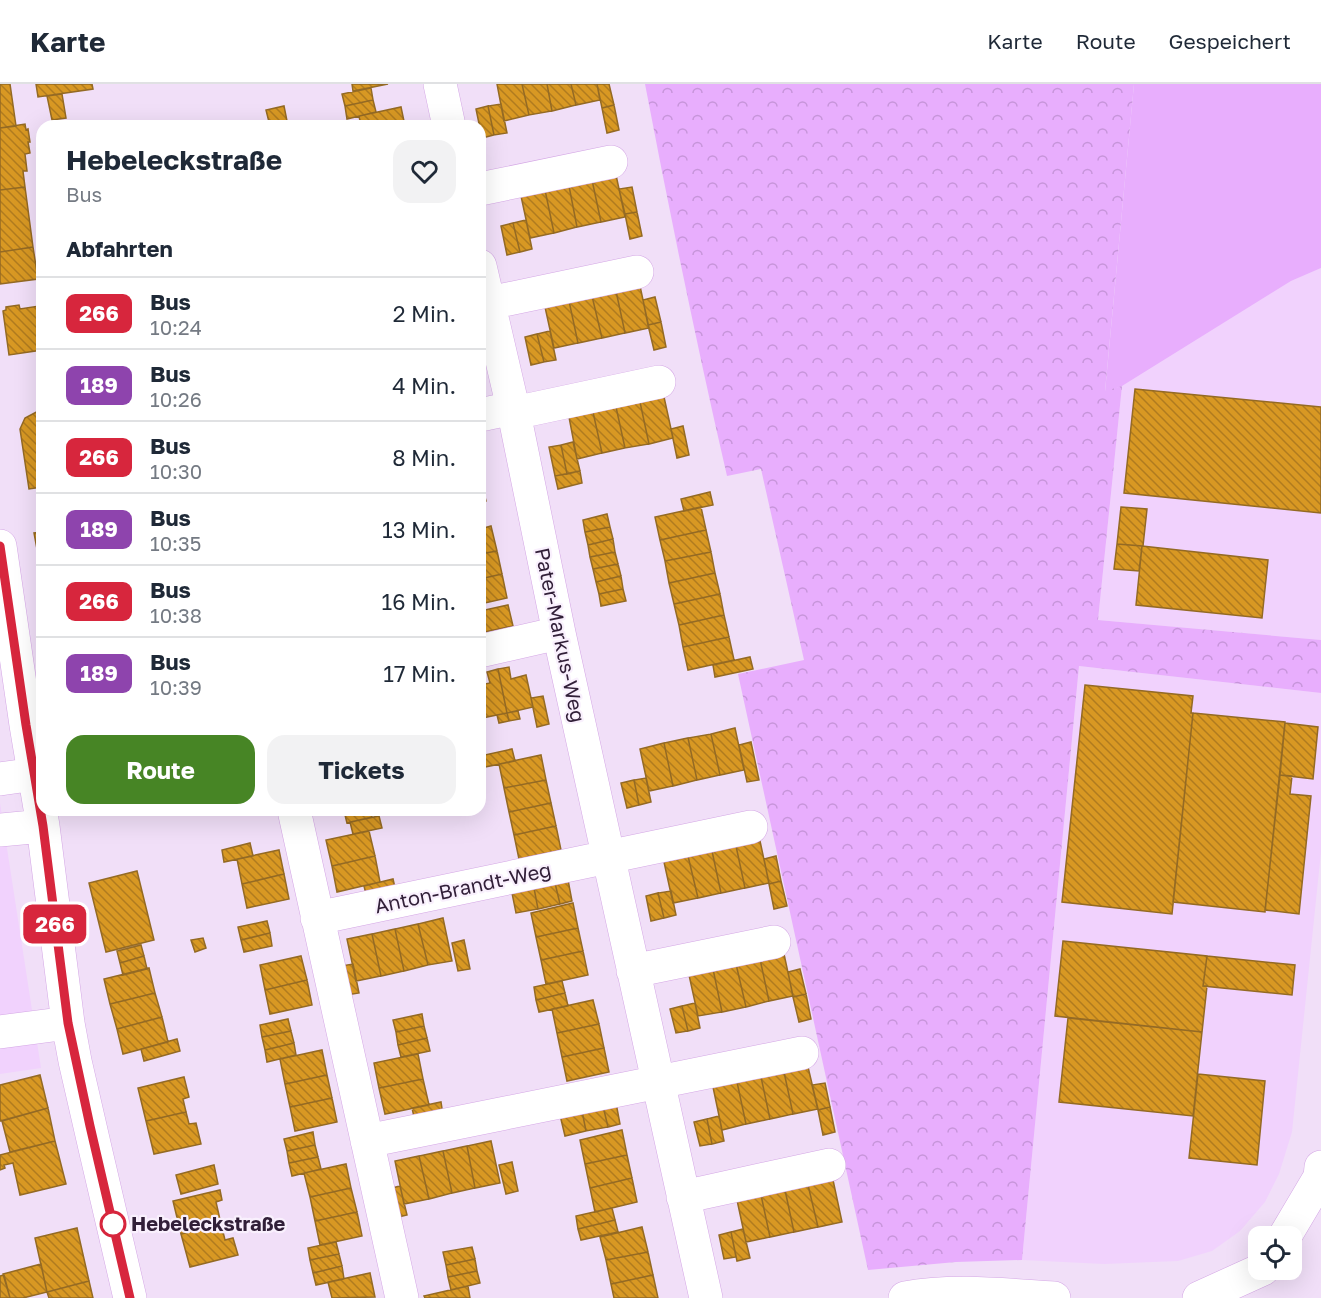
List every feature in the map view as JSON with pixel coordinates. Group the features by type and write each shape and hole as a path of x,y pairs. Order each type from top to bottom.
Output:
{"street":[{"path":"440,84 448,120"},
{"path":"486,188 611,162"},
{"path":"489,303 637,272"},
{"name":"Pater-Markus-Weg","path":"486,291 706,1298"},
{"path":"486,414 659,382"},
{"path":"0,546 34,723 36,786"},
{"path":"486,650 559,633"},
{"path":"0,779 34,774"},
{"path":"41,816 68,1023 130,1298"},
{"path":"295,816 402,1298"},
{"path":"0,830 43,826"},
{"path":"608,857 751,827"},
{"name":"Anton-Brandt-Weg","path":"317,918 608,857"},
{"path":"633,971 774,942"},
{"path":"0,1032 68,1023"},
{"path":"368,1141 802,1053"},
{"path":"684,1197 829,1165"},
{"path":"1291,1226 1321,1174"},
{"path":"1199,1298 1248,1276"},
{"path":"905,1298 920,1295 974,1294 1054,1298"}],"shaded area":[{"path":"1321,268 1321,640 1098,620 1122,386 1291,281"},
{"path":"1079,666 1321,693 1321,852 1292,1132 1279,1174 1265,1202 1240,1231 1212,1251 1178,1261 1104,1264 1022,1260"},
{"path":"0,803 41,1068 0,1074"}],"green space":[{"path":"645,84 1134,84 1105,391 1122,386 1098,620 1321,640 1321,693 1079,666 1022,1260 956,1262 868,1270 738,674 804,660 761,469 727,476 684,280"},
{"path":"1134,84 1321,84 1321,268 1291,281 1122,386 1105,392"}],"building":[{"path":"0,84 10,84 16,126 0,128"},
{"path":"36,84 92,84 93,89 38,97"},
{"path":"352,84 388,84 353,91"},
{"path":"497,84 522,84 529,115 504,121"},
{"path":"522,84 547,84 552,111 529,115"},
{"path":"547,84 571,84 576,105 552,111"},
{"path":"571,84 597,84 600,100 576,105"},
{"path":"597,84 609,84 614,105 602,108"},
{"path":"371,88 373,100 345,106 342,94"},
{"path":"62,94 66,118 52,120 47,96"},
{"path":"373,100 376,112 347,119 345,106"},
{"path":"501,104 507,133 494,135 488,106"},
{"path":"614,105 619,130 607,133 602,108"},
{"path":"284,106 287,120 268,120 266,110"},
{"path":"488,106 494,135 486,137 486,120 478,120 476,109"},
{"path":"401,107 404,120 360,120 359,116"},
{"path":"25,124 26,130 28,129 30,153 25,154 27,171 23,171 25,187 0,190 0,128"},
{"path":"616,175 625,217 601,222 592,180"},
{"path":"592,180 601,222 577,227 569,186"},
{"path":"569,186 577,227 554,233 545,190"},
{"path":"25,187 33,247 0,252 0,190"},
{"path":"632,187 637,212 625,214 619,189"},
{"path":"545,190 554,233 530,238 521,196"},
{"path":"637,212 642,236 630,239 625,214"},
{"path":"526,220 532,249 520,252 513,223"},
{"path":"513,223 520,252 507,255 501,226"},
{"path":"33,247 36,279 0,284 0,252"},
{"path":"640,286 649,328 625,333 616,291"},
{"path":"616,291 625,333 602,338 592,296"},
{"path":"592,296 602,338 578,343 569,301"},
{"path":"655,297 661,322 648,325 643,300"},
{"path":"569,301 578,343 554,348 545,307"},
{"path":"19,305 20,309 36,306 36,351 9,355 3,311 6,307"},
{"path":"661,322 666,347 654,350 648,325"},
{"path":"550,331 556,360 544,362 537,334"},
{"path":"537,334 544,362 531,365 525,337"},
{"path":"1135,389 1321,407 1321,513 1124,493"},
{"path":"664,397 673,438 649,444 640,402"},
{"path":"640,402 649,444 625,448 616,407"},
{"path":"616,407 625,448 602,453 593,412"},
{"path":"36,412 36,488 29,489 20,429 25,418"},
{"path":"593,412 602,453 577,459 569,417"},
{"path":"683,426 689,455 677,458 671,429"},
{"path":"573,442 580,471 567,474 561,445"},
{"path":"561,445 567,474 555,476 549,447"},
{"path":"580,471 582,483 558,489 555,476"},
{"path":"710,492 713,505 684,511 681,499"},
{"path":"701,507 706,530 660,540 655,517"},
{"path":"1121,507 1147,509 1143,546 1117,544"},
{"path":"607,514 610,527 585,532 583,520"},
{"path":"491,526 497,551 486,553 486,527"},
{"path":"610,527 613,539 588,545 585,532"},
{"path":"706,530 711,552 665,561 660,540"},
{"path":"613,539 615,552 590,557 588,545"},
{"path":"1117,544 1142,546 1139,571 1114,569"},
{"path":"1142,546 1268,560 1262,618 1136,605"},
{"path":"497,551 502,574 486,578 486,553"},
{"path":"615,552 618,564 593,569 590,557"},
{"path":"711,552 715,573 669,583 665,561"},
{"path":"618,564 621,576 596,582 593,569"},
{"path":"715,573 720,594 674,604 669,583"},
{"path":"502,574 507,598 486,603 486,578"},
{"path":"621,576 623,589 599,594 596,582"},
{"path":"623,589 626,601 601,606 599,594"},
{"path":"720,594 724,615 679,625 674,604"},
{"path":"508,605 513,626 486,632 486,610"},
{"path":"724,615 729,637 683,647 679,625"},
{"path":"729,637 734,660 688,670 683,647"},
{"path":"750,657 753,669 715,677 713,665"},
{"path":"509,667 511,679 526,675 533,707 507,713 498,669"},
{"path":"498,669 507,713 486,717 486,684 490,683 487,672"},
{"path":"1085,685 1193,696 1172,914 1062,902"},
{"path":"543,696 549,724 537,727 531,698"},
{"path":"518,711 520,719 509,721 507,713"},
{"path":"507,713 509,721 499,723 497,715"},
{"path":"1193,713 1285,722 1265,912 1173,902"},
{"path":"1285,723 1318,727 1313,779 1280,775"},
{"path":"735,728 744,770 720,775 711,734"},
{"path":"711,734 720,775 697,780 688,738"},
{"path":"688,738 697,780 673,786 664,743"},
{"path":"751,742 759,780 747,782 739,745"},
{"path":"664,743 673,786 649,791 640,749"},
{"path":"512,749 515,761 486,767 486,755"},
{"path":"541,755 546,780 504,788 499,764"},
{"path":"1280,775 1292,776 1290,794 1311,796 1299,914 1265,910"},
{"path":"646,778 651,802 639,805 634,780"},
{"path":"546,780 551,803 509,812 504,788"},
{"path":"634,780 639,805 627,808 621,783"},
{"path":"551,803 556,826 514,835 509,812"},
{"path":"345,816 372,817 347,823"},
{"path":"379,816 382,828 353,834 350,822"},
{"path":"556,826 561,850 519,859 514,835"},
{"path":"369,831 375,856 332,866 326,840"},
{"path":"760,841 769,883 745,888 736,846"},
{"path":"250,843 253,856 224,862 222,850"},
{"path":"736,846 745,888 721,893 712,851"},
{"path":"279,850 284,874 242,884 237,859"},
{"path":"712,851 721,893 698,898 688,856"},
{"path":"375,856 380,882 337,892 332,866"},
{"path":"688,856 698,898 673,903 664,862"},
{"path":"776,856 781,881 769,884 764,859"},
{"path":"137,871 154,940 106,952 89,883"},
{"path":"284,874 289,899 247,908 242,884"},
{"path":"393,879 396,892 367,898 364,886"},
{"path":"568,880 572,901 560,904 555,883"},
{"path":"781,881 787,906 774,909 769,884"},
{"path":"555,883 560,904 538,909 534,888"},
{"path":"534,888 538,909 516,913 512,893"},
{"path":"671,891 676,915 664,918 658,893"},
{"path":"658,893 664,918 651,921 646,896"},
{"path":"573,903 578,928 536,937 531,913"},
{"path":"443,918 452,961 428,965 418,924"},
{"path":"267,921 270,933 241,940 238,927"},
{"path":"418,924 428,965 404,971 395,929"},
{"path":"578,928 583,951 541,960 536,937"},
{"path":"395,929 404,971 381,976 372,934"},
{"path":"270,933 272,946 244,952 241,940"},
{"path":"372,934 381,976 356,981 347,939"},
{"path":"203,938 206,948 195,952 191,940"},
{"path":"464,940 470,969 458,971 452,943"},
{"path":"1063,941 1207,956 1203,986 1207,986 1202,1032 1055,1016"},
{"path":"141,945 144,956 120,963 117,951"},
{"path":"583,951 588,975 546,984 541,960"},
{"path":"784,954 793,996 769,1001 760,959"},
{"path":"144,956 147,969 123,975 120,963"},
{"path":"301,956 307,980 265,990 260,965"},
{"path":"1207,956 1295,965 1292,995 1203,986"},
{"path":"760,959 769,1001 746,1007 736,964"},
{"path":"353,964 359,993 347,995 341,966"},
{"path":"736,964 746,1007 722,1012 713,969"},
{"path":"149,968 155,993 110,1004 104,979"},
{"path":"713,969 722,1012 698,1016 689,975"},
{"path":"800,969 806,994 793,997 788,972"},
{"path":"307,980 312,1005 270,1014 265,990"},
{"path":"562,981 565,993 536,1000 534,987"},
{"path":"155,993 162,1017 117,1029 110,1004"},
{"path":"565,993 568,1006 539,1012 536,1000"},
{"path":"806,994 811,1019 799,1022 793,997"},
{"path":"593,1000 599,1024 557,1033 552,1009"},
{"path":"695,1003 700,1028 688,1031 682,1006"},
{"path":"682,1006 688,1031 676,1033 670,1009"},
{"path":"422,1014 424,1026 396,1032 393,1020"},
{"path":"162,1017 168,1042 123,1054 117,1029"},
{"path":"1068,1018 1202,1032 1193,1116 1059,1102"},
{"path":"288,1019 291,1031 262,1037 260,1025"},
{"path":"599,1024 604,1048 562,1057 557,1033"},
{"path":"424,1026 427,1038 398,1045 396,1032"},
{"path":"291,1031 294,1043 265,1050 262,1037"},
{"path":"427,1038 430,1051 401,1057 398,1045"},
{"path":"177,1039 180,1051 144,1061 141,1049"},
{"path":"294,1043 296,1055 267,1062 265,1050"},
{"path":"604,1048 609,1072 567,1081 562,1057"},
{"path":"322,1050 327,1075 285,1084 280,1059"},
{"path":"418,1054 423,1079 379,1088 374,1063"},
{"path":"808,1067 818,1109 793,1114 784,1072"},
{"path":"784,1072 793,1114 770,1119 761,1077"},
{"path":"1198,1074 1265,1081 1257,1165 1189,1158"},
{"path":"40,1075 48,1108 0,1121 0,1085"},
{"path":"327,1075 332,1098 290,1107 285,1084"},
{"path":"184,1077 189,1097 183,1099 186,1112 146,1121 138,1088"},
{"path":"761,1077 770,1119 746,1124 737,1082"},
{"path":"423,1079 429,1105 385,1114 379,1088"},
{"path":"737,1082 746,1124 722,1130 713,1087"},
{"path":"825,1083 830,1107 818,1110 812,1085"},
{"path":"332,1098 337,1122 295,1131 290,1107"},
{"path":"441,1102 443,1115 415,1121 412,1108"},
{"path":"616,1103 620,1124 608,1127 603,1106"},
{"path":"603,1106 608,1127 586,1131 582,1111"},
{"path":"830,1107 835,1132 823,1135 818,1110"},
{"path":"48,1108 55,1141 10,1152 2,1121"},
{"path":"582,1111 586,1131 565,1136 560,1115"},
{"path":"186,1112 189,1124 196,1123 201,1144 154,1154 146,1121"},
{"path":"719,1116 724,1141 712,1144 707,1119"},
{"path":"707,1119 712,1144 700,1146 694,1122"},
{"path":"622,1130 627,1155 585,1164 580,1140"},
{"path":"313,1132 315,1145 287,1151 284,1139"},
{"path":"55,1141 66,1184 20,1195 13,1163 4,1165 5,1168 0,1170 0,1155"},
{"path":"491,1141 500,1183 475,1188 467,1146"},
{"path":"315,1145 318,1157 289,1163 287,1151"},
{"path":"467,1146 475,1188 452,1193 443,1151"},
{"path":"443,1151 452,1193 429,1199 419,1156"},
{"path":"627,1155 632,1178 590,1188 585,1164"},
{"path":"419,1156 429,1199 404,1204 395,1161"},
{"path":"318,1157 321,1169 292,1176 289,1163"},
{"path":"512,1162 518,1191 506,1194 499,1165"},
{"path":"346,1164 351,1188 310,1197 304,1173"},
{"path":"214,1165 218,1184 181,1194 176,1175"},
{"path":"632,1178 637,1202 595,1212 590,1188"},
{"path":"833,1180 842,1222 818,1227 808,1185"},
{"path":"808,1185 818,1227 794,1232 785,1190"},
{"path":"400,1186 407,1215 394,1218 388,1189"},
{"path":"351,1188 357,1212 315,1221 310,1197"},
{"path":"220,1190 222,1200 216,1202 221,1224 181,1234 173,1201"},
{"path":"785,1190 794,1232 770,1237 761,1195"},
{"path":"761,1195 770,1237 746,1242 737,1200"},
{"path":"612,1208 615,1220 578,1229 576,1216"},
{"path":"357,1212 362,1236 320,1245 315,1221"},
{"path":"615,1220 618,1232 581,1240 578,1229"},
{"path":"221,1224 225,1240 233,1238 238,1255 190,1267 181,1234"},
{"path":"642,1227 648,1252 606,1260 600,1237"},
{"path":"77,1228 89,1281 47,1292 35,1238"},
{"path":"743,1229 750,1258 737,1261 731,1232"},
{"path":"731,1232 736,1257 724,1259 719,1235"},
{"path":"336,1242 339,1254 310,1260 308,1248"},
{"path":"472,1247 475,1259 446,1265 443,1252"},
{"path":"648,1252 653,1275 611,1284 606,1260"},
{"path":"339,1254 342,1266 313,1273 310,1260"},
{"path":"475,1259 477,1271 448,1277 446,1265"},
{"path":"41,1264 47,1292 23,1298 10,1298 3,1274"},
{"path":"342,1266 344,1279 316,1285 313,1273"},
{"path":"477,1271 480,1283 451,1290 448,1277"},
{"path":"370,1273 375,1297 332,1298 328,1282"},
{"path":"4,1275 10,1298 0,1298 0,1276"},
{"path":"653,1275 658,1298 614,1298 611,1284"},
{"path":"89,1281 93,1298 49,1298 47,1292"},
{"path":"468,1286 470,1298 425,1298 424,1296"}],"bus line":[{"name":"266","path":"0,546 36,784"},
{"name":"266","path":"41,816 68,1023 130,1298"}],"place":[{"name":"Hebeleckstraße","path":"113,1224"}]}
